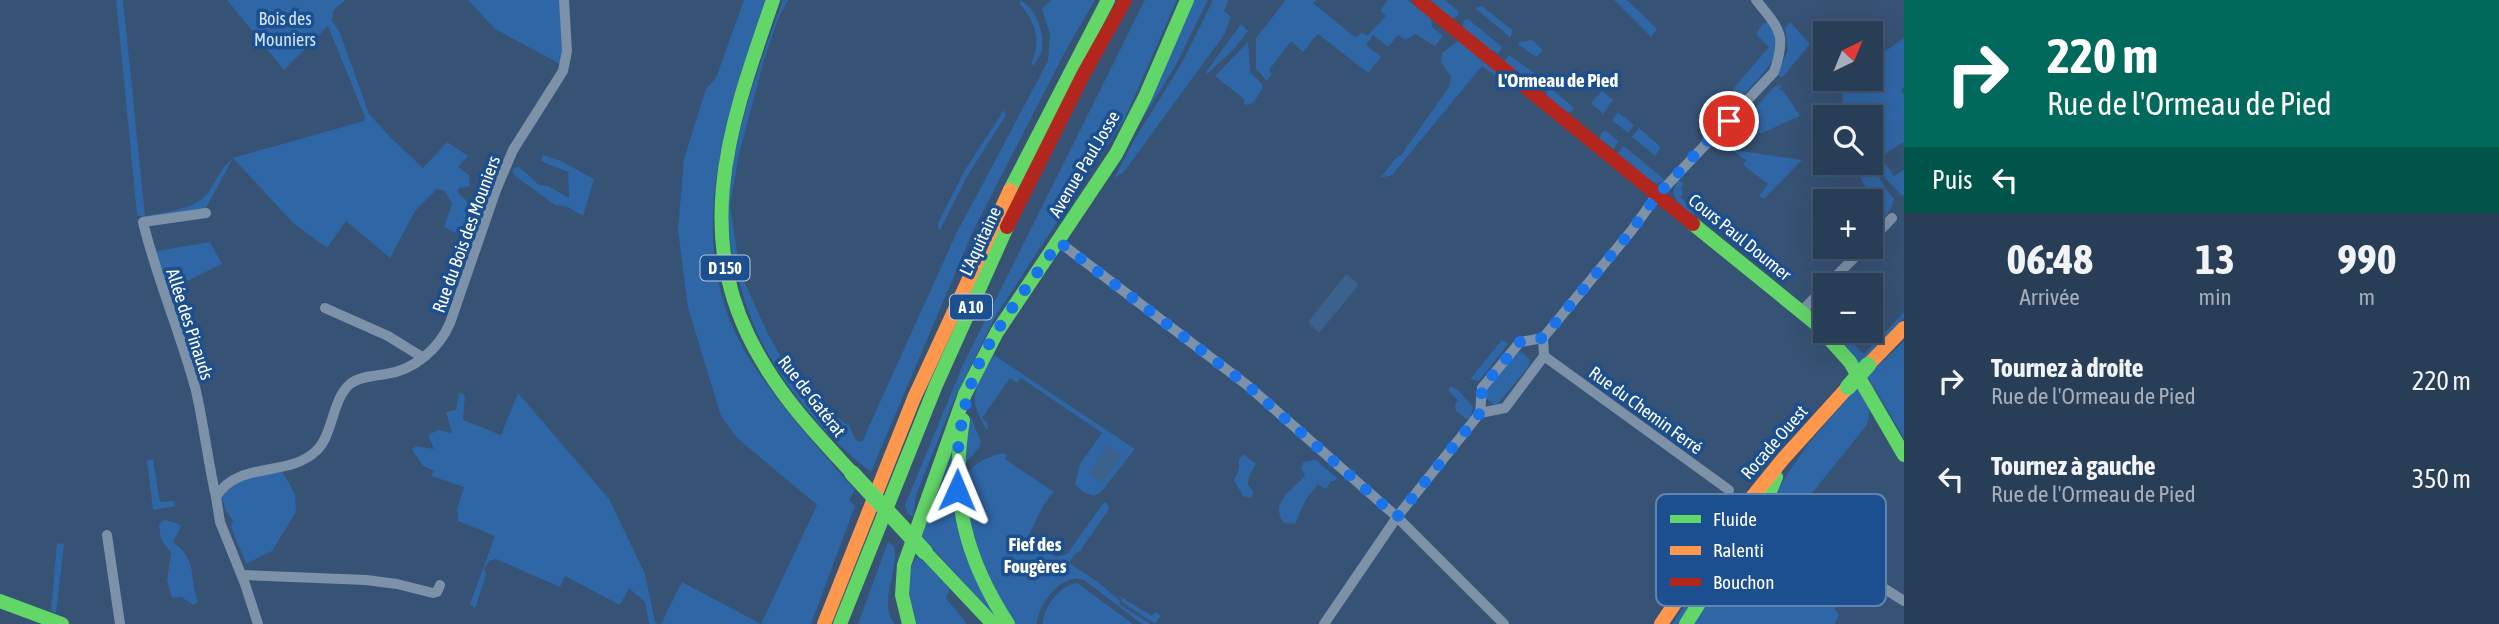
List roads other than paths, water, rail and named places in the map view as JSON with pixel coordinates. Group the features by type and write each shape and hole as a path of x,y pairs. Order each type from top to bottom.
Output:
{"main road":[{"name":"Rue de Gatérat","path":"773,0 745,84 727,150 720,206 723,261 738,316 764,368 806,424 991,624"},
{"name":"L'Aquitaine","path":"824,624 883,473 946,324 1016,176 1108,0"},
{"name":"L'Aquitaine","path":"840,624 895,481 960,328 1029,183 1125,0"},
{"name":"Avenue Paul Josse","path":"909,624 901,598 904,568 937,470 975,374 994,338 1102,176 1128,132 1187,0"},
{"name":"Cours Paul Doumer","path":"1419,0 1801,312 1850,362 1904,455"},
{"name":"Rocade Ouest","path":"1755,494 1783,459 1904,328"},
{"name":"Avenue Paul Josse","path":"975,374 959,441 956,473 961,517 976,569 1008,624"},
{"path":"1769,494 1783,459"},
{"path":"5,603 62,624"},
{"name":"Rocade Ouest","path":"1661,624 1673,606"},
{"path":"1686,624 1697,606"}],"street":[{"name":"Rue du Bois des Mouniers","path":"216,497 223,486 237,477 297,462 316,452 343,394 351,383 400,371 422,357 445,335 496,190 513,150 563,71 567,51 565,0"},
{"path":"1324,624 1397,517 1480,413 1482,388 1520,342 1543,338 1658,195 1774,72 1782,48 1778,28 1756,0"},
{"name":"Allée des Pinauds","path":"205,213 144,222 153,264 180,338 196,394 216,497"},
{"path":"1883,227 1892,218"},
{"path":"1059,242 1247,385 1397,517 1504,624"},
{"path":"1839,273 1853,259"},
{"path":"1801,312 1813,300"},
{"path":"325,307 388,336 422,357"},
{"path":"1480,413 1505,408 1544,356 1543,338"},
{"name":"Rue du Chemin Ferré","path":"1544,356 1729,490"},
{"path":"216,497 220,522 242,575 258,624"},
{"path":"107,535 120,624"},
{"path":"242,575 376,581 433,593 438,592 440,585"},
{"path":"1886,590 1904,601"}],"district":[{"name":"L'Ormeau de Pied","path":"1558,80"},
{"name":"Fief des Fougères","path":"1035,555"}],"park label":[{"name":"Bois des Mouniers","path":"285,28"}]}
